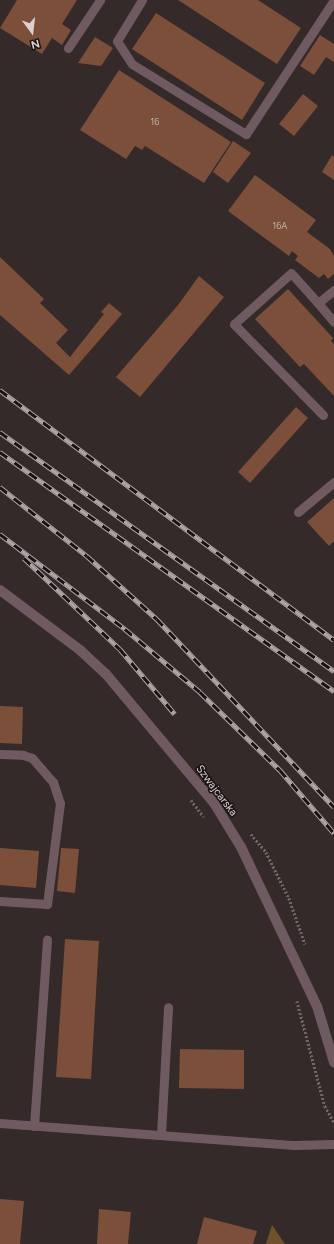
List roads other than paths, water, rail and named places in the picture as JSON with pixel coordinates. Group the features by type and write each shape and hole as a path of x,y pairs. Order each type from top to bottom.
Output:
{"street":[{"name":"Szwajcarska","path":"0,590 80,650 106,674 214,804 241,847 319,1010 334,1062"}],"lane":[{"path":"68,48 100,0"},
{"path":"142,0 117,41 132,64 246,134 334,0"},
{"path":"323,415 234,324 291,273 334,322"},
{"path":"318,303 334,290"},
{"path":"298,512 334,482"},
{"path":"0,754 23,754 32,758 53,782 60,803 47,904 0,901"},
{"path":"34,1126 47,940"},
{"path":"161,1134 168,1007"},
{"path":"0,1123 294,1145 334,1144"}],"railway":[{"path":"0,390 334,640"},
{"path":"0,432 334,671"},
{"path":"0,452 334,691"},
{"path":"0,487 87,556 157,619 334,807"},
{"path":"0,534 125,629 200,692 280,770 334,833"},
{"path":"24,558 120,649 175,714"}]}
